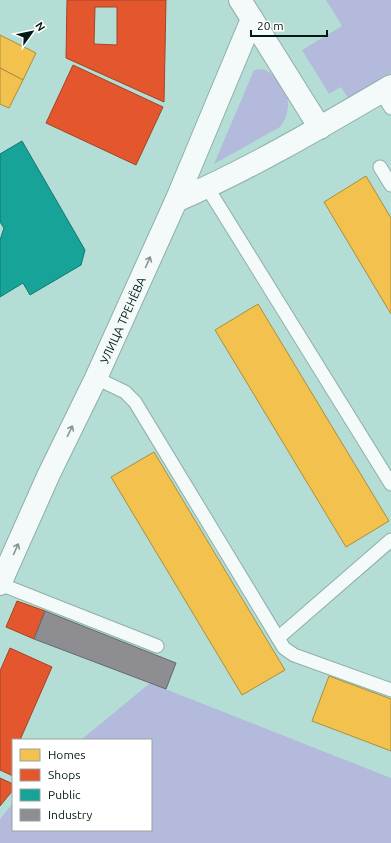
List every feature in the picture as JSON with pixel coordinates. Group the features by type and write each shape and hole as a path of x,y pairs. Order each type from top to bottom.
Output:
{"street":[{"path":"240,0 320,128"},
{"name":"УЛИЦА ТРЕНЁВА","path":"0,584 49,474 96,378 176,201 252,19"},
{"path":"176,201 207,188 320,128 388,95"}],"lane":[{"path":"380,167 391,185"},
{"path":"207,188 391,484"},
{"path":"96,378 125,392 135,402 284,648 294,655 391,690"},
{"path":"278,638 391,540"},
{"path":"0,584 157,646"}],"shaded area":[{"path":"326,0 391,0 391,73 348,98 341,87 329,94 302,50 342,26"},
{"path":"262,69 275,76 284,88 288,101 288,109 284,120 280,127 214,164 254,70"},
{"path":"150,683 391,778 391,843 0,843 0,819 12,804 12,831 152,831 152,739 82,739"}],"building: Homes":[{"path":"0,35 36,53 23,80 0,68"},
{"path":"0,68 23,80 9,108 0,104"},
{"path":"366,176 391,218 391,314 324,202"},
{"path":"258,304 389,521 346,547 215,330"},
{"path":"154,452 285,670 242,695 111,477"},
{"path":"329,676 391,699 391,751 312,721"}],"building: Shops":[{"path":"67,0 166,0 164,102 66,58","holes":["95,7 117,7 117,45 94,44"]},
{"path":"73,65 163,107 136,165 46,123"},
{"path":"17,601 45,611 34,639 6,627"},
{"path":"10,648 52,667 20,739 12,739 12,776 0,770 0,671"},
{"path":"0,778 12,784 12,791 0,806"}],"building: Public":[{"path":"22,141 85,250 81,265 30,295 23,283 0,297 0,240 4,228 0,222 0,154"}],"building: Industry":[{"path":"45,611 176,663 166,689 34,639"}]}
